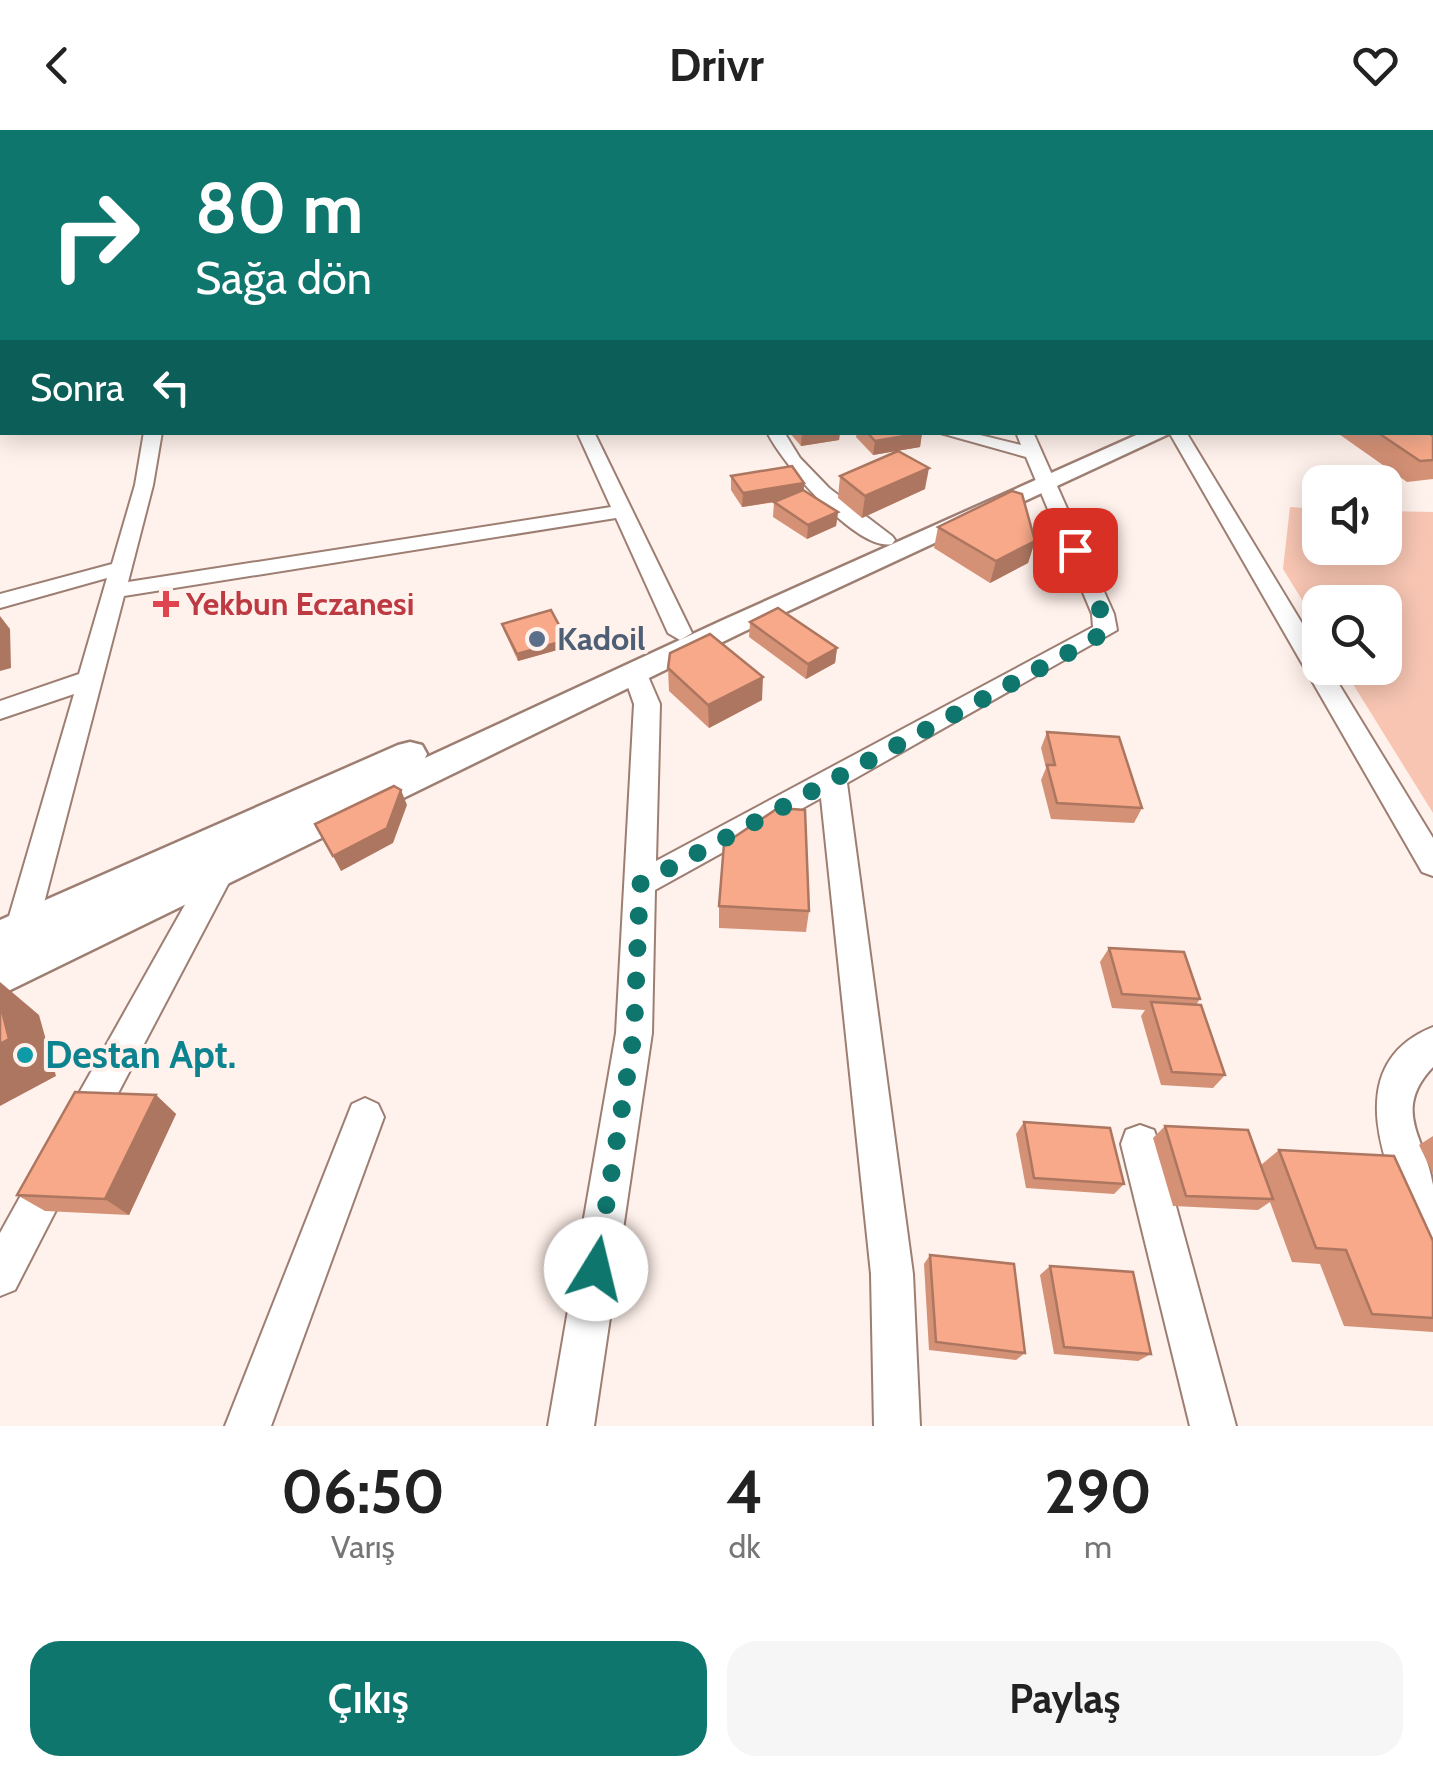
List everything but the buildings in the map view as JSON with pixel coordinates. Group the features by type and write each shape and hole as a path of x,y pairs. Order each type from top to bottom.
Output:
{"street":[{"path":"11,934 90,679 144,484 152,435"},
{"path":"586,435 680,633"},
{"path":"778,435 847,516 885,540"},
{"path":"954,435 1041,470"},
{"path":"640,884 1105,630 1102,614 1025,435"},
{"path":"11,934 1120,435"},
{"path":"0,976 635,673 1041,470 1152,435"},
{"path":"1179,435 1433,864"},
{"path":"0,601 118,579 623,511"},
{"path":"571,1426 634,1033 647,704 635,673"},
{"path":"0,710 90,679"},
{"path":"833,780 892,1274 897,1426"},
{"path":"0,1274 220,870"},
{"path":"1433,1044 1413,1061 1395,1089 1400,1144 1433,1228"},
{"path":"248,1426 364,1117"},
{"path":"1140,1144 1212,1426"}],"shaded area":[{"path":"1290,507 1302,508 1302,565 1402,565 1402,511 1433,512 1433,813 1354,685 1402,685 1402,585 1302,585 1302,600 1283,569"}],"place":[{"name":"Yekbun Eczanesi","path":"166,604"},
{"name":"Kadoil","path":"537,639"},
{"name":"Destan Apt.","path":"25,1055"}],"route":[{"path":"596,1269 634,1033 640,884 1094,639 1105,630 1102,614 1075,550"}]}
